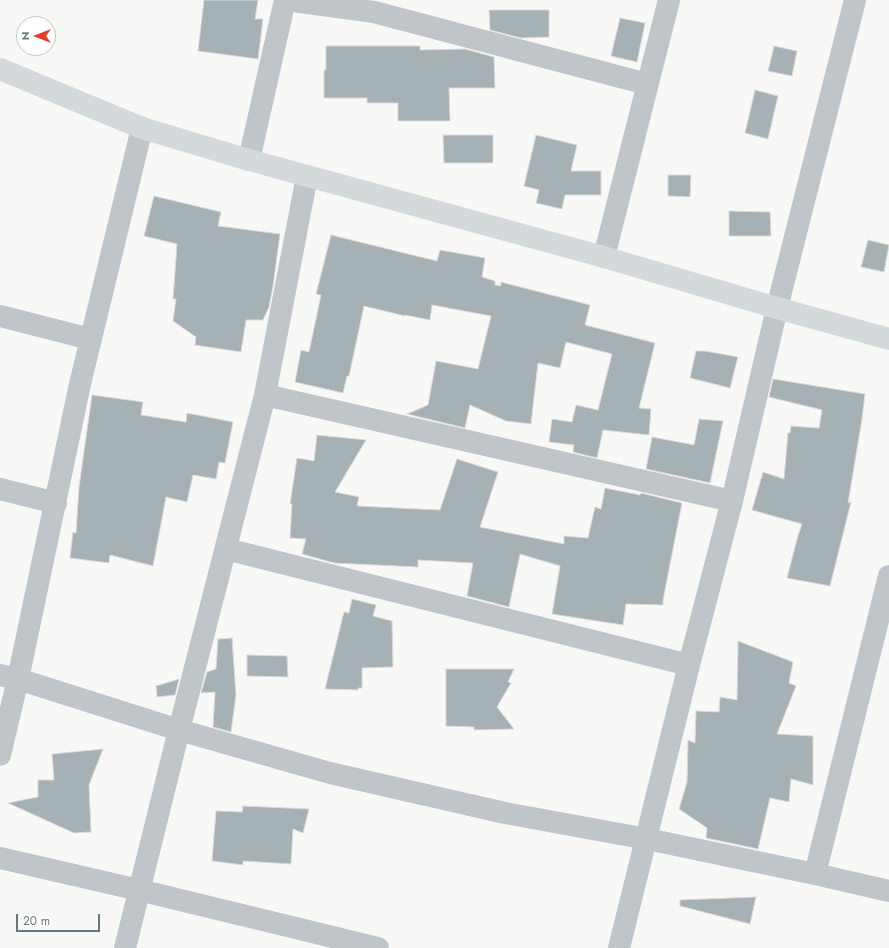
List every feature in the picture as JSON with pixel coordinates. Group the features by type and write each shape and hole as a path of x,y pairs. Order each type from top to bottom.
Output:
{"main road":[{"path":"0,69 142,128 249,160 604,257 889,339"}],"street":[{"path":"249,160 286,0 376,6 647,84"},
{"path":"604,257 647,84 670,0"},
{"path":"619,948 732,501 777,308 855,0"},
{"path":"0,756 9,677 56,503 90,340 142,128"},
{"path":"125,948 265,395 307,176"},
{"path":"0,316 90,340"},
{"path":"265,395 732,501"},
{"path":"0,489 56,503"},
{"path":"226,549 690,665"},
{"path":"815,874 889,576"},
{"path":"9,677 179,730 346,776 505,813 647,839 889,891"},
{"path":"0,858 378,948"}],"building":[{"path":"204,0 258,0 255,19 263,19 258,59 198,51"},
{"path":"489,10 549,10 549,37 521,38 490,30"},
{"path":"620,18 645,23 637,62 611,56"},
{"path":"326,46 420,46 420,50 465,49 494,57 495,88 449,88 450,121 398,121 398,103 367,103 367,98 324,98"},
{"path":"774,46 797,51 792,76 768,71"},
{"path":"755,90 778,96 768,139 745,133"},
{"path":"443,135 493,135 493,163 444,163"},
{"path":"536,135 577,145 571,171 601,171 601,195 565,195 562,209 536,203 539,190 524,186"},
{"path":"668,175 691,175 690,197 668,196"},
{"path":"154,196 221,212 218,226 280,234 269,307 263,320 246,320 241,352 195,345 196,337 173,321 176,299 173,299 177,244 144,236"},
{"path":"729,211 770,212 771,236 729,236"},
{"path":"331,235 437,261 440,250 485,258 482,277 495,281 495,285 501,286 501,282 590,305 585,325 655,343 639,408 651,409 649,435 603,430 597,458 573,452 574,445 549,442 552,419 572,422 576,405 598,410 612,354 566,342 560,368 538,363 531,424 506,421 470,405 465,428 407,414 428,405 436,361 478,369 491,316 432,305 430,320 405,316 364,306 349,376 347,376 343,393 295,382 301,350 309,352 321,295 316,294"},
{"path":"868,240 889,245 884,272 861,267"},
{"path":"696,351 705,351 738,357 730,388 690,378"},
{"path":"773,379 865,394 848,503 851,502 830,586 787,578 802,524 752,510 763,472 784,479 788,433 790,433 791,426 819,428 822,410 769,397"},
{"path":"92,395 143,402 141,415 186,422 187,413 233,422 225,463 219,462 216,479 193,475 187,502 166,497 153,566 110,555 109,563 70,558 73,532 76,533 79,487"},
{"path":"699,419 723,421 710,483 646,469 652,437 694,445"},
{"path":"317,435 366,440 335,492 359,497 357,506 440,510 457,459 498,472 480,527 564,544 564,536 588,538 595,507 601,509 605,488 640,495 641,493 682,503 663,605 626,604 623,625 552,614 560,566 520,554 509,607 467,596 473,563 418,560 418,567 334,563 302,554 306,539 290,538 292,504 290,504 297,458 314,461"},
{"path":"352,599 376,605 373,616 392,621 393,667 362,668 362,688 358,688 358,690 325,689 344,612 349,613"},
{"path":"232,638 236,695 231,732 213,727 215,692 201,693 207,672 216,669 218,639"},
{"path":"738,641 793,662 789,683 796,686 777,734 813,736 813,785 791,779 789,802 770,798 758,849 706,838 707,828 679,809 687,782 688,740 695,743 696,711 719,712 720,697 737,700"},
{"path":"247,655 287,656 288,677 247,676"},
{"path":"446,669 514,669 508,682 511,683 497,707 514,729 474,730 474,727 446,726"},
{"path":"179,679 175,695 157,697 156,686"},
{"path":"103,749 89,785 91,832 74,833 8,803 38,797 38,780 54,780 52,754"},
{"path":"243,806 309,809 303,833 293,829 291,864 243,861 243,865 212,861 216,811 242,812"},
{"path":"756,897 750,924 680,906 680,900"}]}
